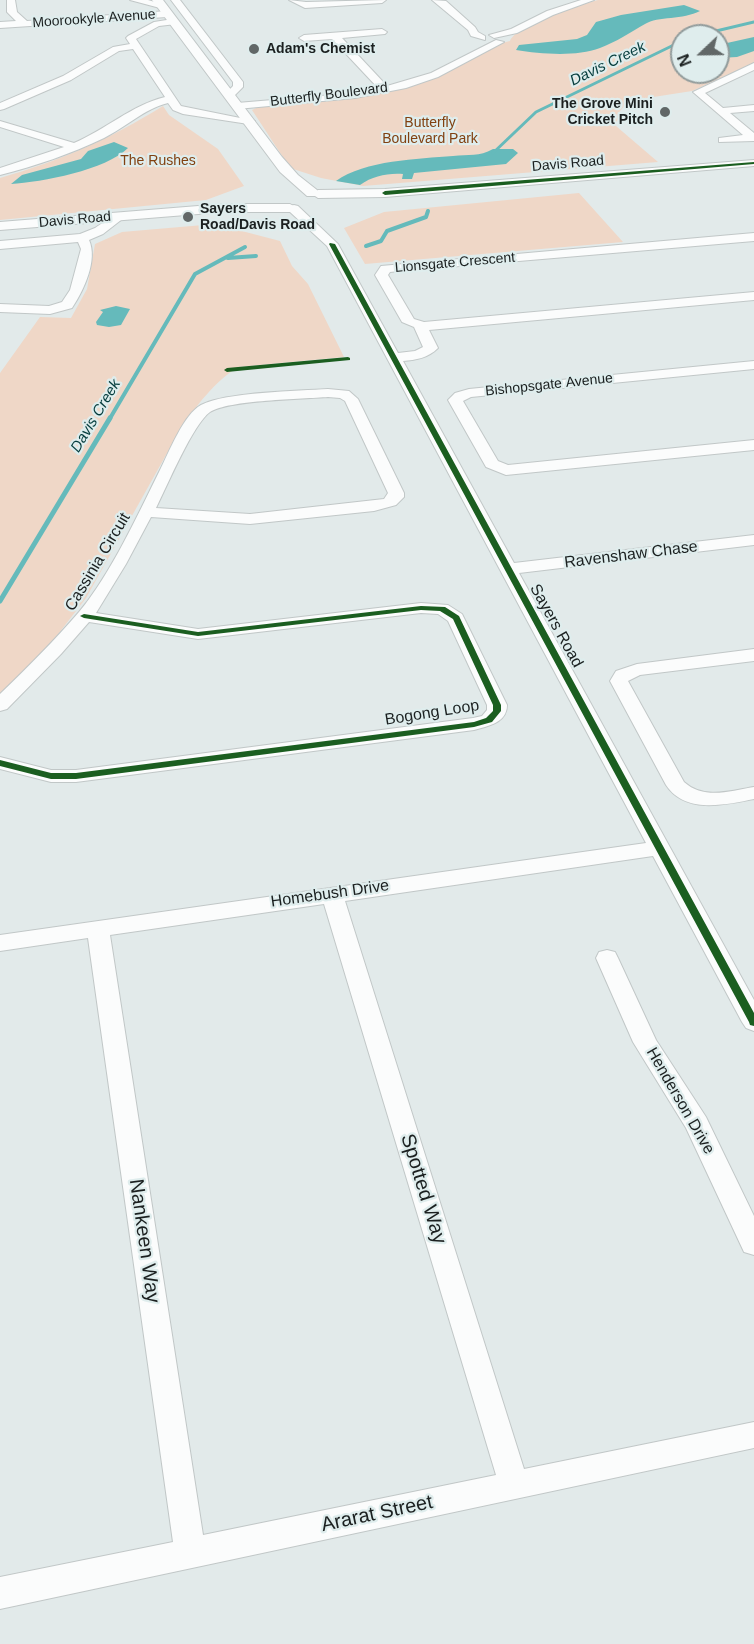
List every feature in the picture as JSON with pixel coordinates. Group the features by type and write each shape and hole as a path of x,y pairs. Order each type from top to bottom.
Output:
{"main road":[{"path":"164,10 251,123 281,168 295,182 318,197"},
{"path":"281,168 287,201"},
{"name":"Davis Road","path":"0,226 287,201 313,208 318,197"}],"street":[{"path":"1,27 17,20 11,0"},
{"path":"134,0 164,10 157,24 132,35 131,40 171,99 182,111 251,123"},
{"path":"175,0 238,82 238,87 229,95"},
{"path":"293,0 299,4 309,5 382,0"},
{"path":"559,0 572,5"},
{"name":"Butterfly Boulevard","path":"237,106 336,97 384,89 396,82 435,74 494,39 544,15 590,0"},
{"path":"440,1 472,29 474,34 494,39"},
{"name":"Moorookyle Avenue","path":"17,20 164,10"},
{"path":"304,38 382,32"},
{"path":"351,34 359,43"},
{"path":"335,36 384,89"},
{"path":"0,107 67,78 117,49 135,46"},
{"path":"754,66 698,91 754,138"},
{"path":"0,172 71,149 155,103 171,99"},
{"path":"721,111 754,108"},
{"path":"0,124 71,149"},
{"path":"0,130 71,149"},
{"path":"723,140 754,138"},
{"path":"688,168 697,161 694,156"},
{"name":"Davis Road","path":"318,197 753,164"},
{"name":"Sayers Road","path":"287,201 332,244"},
{"path":"0,245 82,238 99,231 117,217"},
{"name":"Sayers Road","path":"328,225 332,244 754,1022"},
{"name":"Lionsgate Crescent","path":"420,326 407,320 381,272 401,267 754,237"},
{"path":"0,308 50,310 70,303 77,290 87,245 82,238"},
{"path":"61,240 77,246 84,256"},
{"path":"394,358 420,355 429,351 431,344 420,326 754,296"},
{"name":"Bishopsgate Avenue","path":"754,365 469,393 457,398 456,404 492,464 507,470 525,470 754,445"},
{"name":"Cassinia Circuit","path":"0,705 52,653 84,616 117,566 145,512 189,432 207,408 229,403 344,394 351,399 396,493 390,502 374,506 250,519 145,512"},
{"name":"Ravenshaw Chase","path":"508,569 754,540"},
{"name":"Bogong Loop","path":"0,763 51,776 76,776 474,724 489,720 498,711 456,618 442,609 421,608 198,634 84,616"},
{"path":"754,655 637,670 623,675 619,684 680,790 687,795 700,798 754,793"},
{"name":"Homebush Drive","path":"0,943 660,848"},
{"name":"Spotted Way","path":"332,894 514,1485"},
{"name":"Nankeen Way","path":"98,928 190,1553"},
{"name":"Henderson Drive","path":"607,957 645,1042 697,1124 754,1244"},
{"name":"Ararat Street","path":"0,1593 754,1435"}],"green space":[{"name":"Butterfly Boulevard Park","path":"598,0 754,0 754,63 730,74 730,24 670,24 670,84 708,84 692,91 647,98 625,105 620,111 616,126 658,162 363,186 321,178 290,168 252,110 260,106 403,87 498,44 510,41 515,35 536,22"},
{"name":"The Rushes","path":"163,106 169,115 218,149 244,186 206,200 0,220 0,178 84,148"},
{"path":"579,193 623,242 365,264 344,228 384,212"},
{"path":"215,224 280,241 292,266 308,284 344,357 239,367 214,386 180,430 86,598 49,646 0,695 0,373 40,317 71,318 87,289 95,244 122,232"}],"water":[{"path":"684,5 700,11 686,16 650,22 612,43 591,51 558,54 516,50 519,45 577,39 587,35 596,22 621,15"},
{"path":"754,37 754,51 730,57 730,42"},
{"path":"114,142 128,148 105,163 56,178 11,184 22,175 81,159 88,151"},
{"path":"493,149 513,149 518,153 506,164 414,173 412,179 402,179 403,174 397,174 375,177 360,185 336,181 348,174 377,165 478,154"},
{"path":"116,306 130,309 121,325 109,327 97,325 96,322 103,312 100,310"}],"waterway":[{"name":"Davis Creek","path":"730,28 754,22"},
{"name":"Davis Creek","path":"493,153 536,112 670,47"},
{"name":"Davis Creek","path":"366,246 381,241 387,231 426,217 428,211"},
{"name":"Davis Creek","path":"109,420 195,274 245,247"},
{"name":"Davis Creek","path":"228,258 256,256"},
{"name":"Davis Creek","path":"0,601 110,418"}],"cycle path":[{"path":"385,193 754,163"},
{"path":"332,244 754,1022"},
{"path":"227,370 348,359"},
{"path":"0,763 51,776 76,776 474,724 489,720 497,711 497,705 456,618 442,609 421,608 198,634 84,616"}],"place":[{"name":"Adam's Chemist","path":"254,49"},
{"name":"The Grove Mini Cricket Pitch","path":"665,112"},
{"name":"Sayers Road/Davis Road","path":"188,217"}]}
